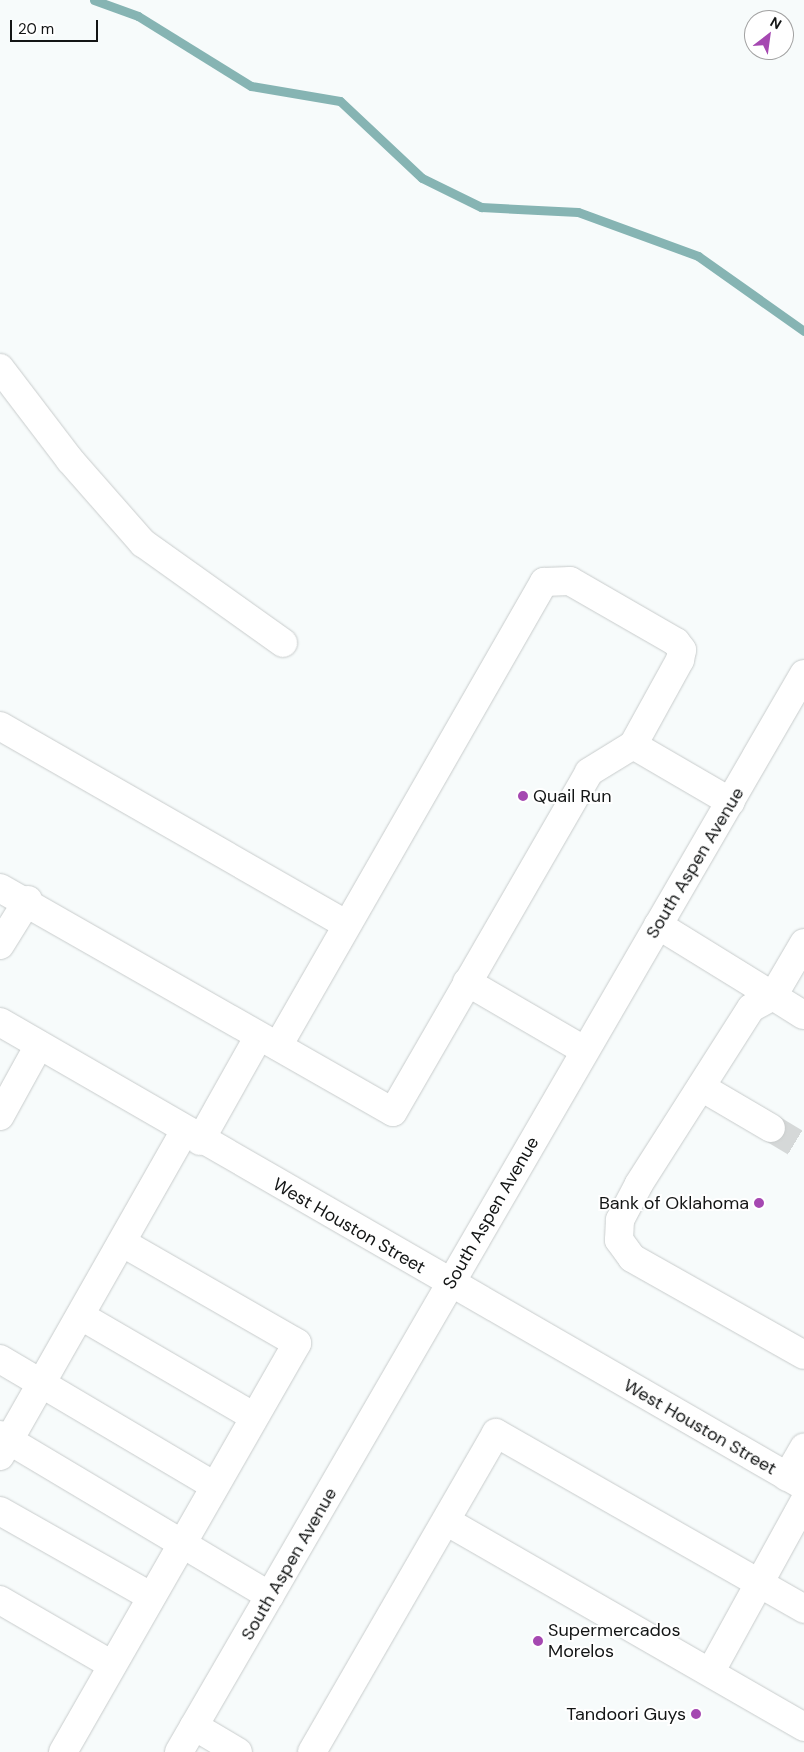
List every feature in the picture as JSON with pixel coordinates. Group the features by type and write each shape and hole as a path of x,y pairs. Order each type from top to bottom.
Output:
{"main road":[{"path":"1,370 70,460 143,543 283,643"},
{"path":"0,888 28,900 269,1041 393,1112 588,772 633,746 682,650 676,642 570,581 544,582 346,924 269,1041 192,1136 123,1243 42,1384 3,1444 180,1542 270,1596"},
{"name":"South Aspen Avenue","path":"179,1752 451,1284 584,1050 731,802 804,674"},
{"path":"0,726 346,924"},
{"path":"633,746 731,802"},
{"path":"0,945 28,900"},
{"path":"658,925 804,1015"},
{"path":"804,943 773,996 751,1008 701,1087 624,1213 619,1240 632,1258 804,1355"},
{"path":"467,982 584,1050"},
{"name":"West Houston Street","path":"0,1022 192,1136 795,1482"},
{"path":"0,1116 39,1045"},
{"path":"701,1087 771,1128"},
{"path":"63,1752 180,1542 297,1343 123,1243"},
{"path":"81,1316 253,1416"},
{"path":"0,1360 213,1485"},
{"path":"312,1752 496,1434 804,1609"},
{"path":"795,1482 804,1447"},
{"path":"712,1672 804,1502"},
{"path":"0,1511 150,1596"},
{"path":"446,1521 712,1672 804,1727"},
{"path":"0,1600 112,1665"},
{"path":"194,1726 238,1752"}],"waterway":[{"path":"94,0 138,16 251,86 340,101 422,178 481,207 578,212 698,256 804,331"}],"tunnel":[{"path":"771,1128 804,1148"}],"place":[{"name":"Quail Run","path":"523,796"},
{"name":"Bank of Oklahoma","path":"759,1203"},
{"name":"Supermercados Morelos","path":"538,1641"},
{"name":"Tandoori Guys","path":"696,1714"}]}
